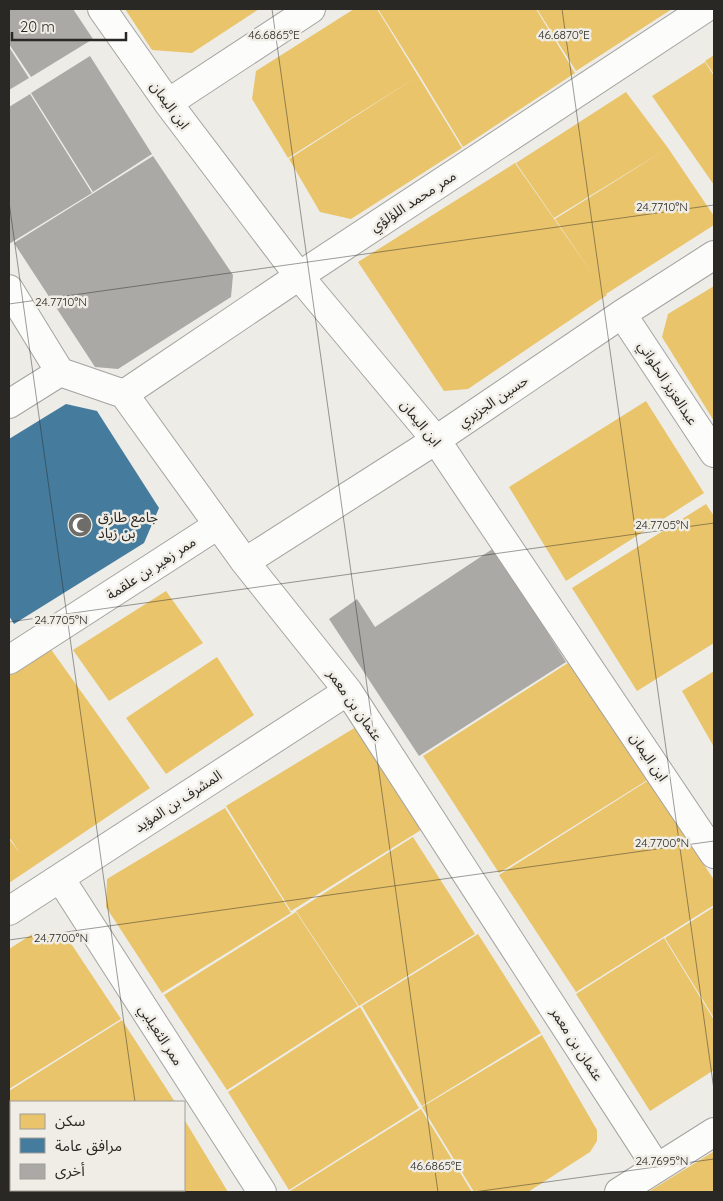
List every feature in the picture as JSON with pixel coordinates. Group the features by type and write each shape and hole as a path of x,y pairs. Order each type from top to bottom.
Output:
{"street":[{"name":"ابن اليمان","path":"102,9 168,103 299,276 436,440 714,854"},
{"path":"168,103 311,9"},
{"name":"ممر محمد اللؤلؤي","path":"124,394 299,276 704,9"},
{"name":"حسين الجزيري","path":"245,562 436,440 714,254"},
{"path":"9,290 60,372 124,394"},
{"name":"عبدالعزيز الحلواني","path":"622,314 714,453"},
{"path":"9,404 60,372"},
{"name":"عثمان بن معمر","path":"124,394 245,562 348,691 657,1168"},
{"name":"ممر زهير بن علقمة","path":"9,660 218,525"},
{"name":"المشرف بن المؤيد","path":"9,911 348,691"},
{"name":"ممر الثعيلبي","path":"60,878 262,1192"},
{"path":"619,1192 714,1132"}],"building: سكن":[{"path":"125,9 259,9 192,53 152,50"},
{"path":"354,9 377,9 418,76 288,158 252,99 256,71"},
{"path":"378,9 536,9 575,73 463,147"},
{"path":"537,9 672,9 576,71"},
{"path":"714,55 714,74 705,61"},
{"path":"705,62 714,76 714,185 652,96"},
{"path":"418,76 462,148 351,219 320,212 289,159"},
{"path":"626,92 668,148 554,218 516,163"},
{"path":"668,148 714,216 714,225 606,294 468,389 444,391 358,262 515,163 594,276 555,219"},
{"path":"714,286 714,421 662,337 668,314"},
{"path":"646,401 704,493 566,581 509,487"},
{"path":"706,504 714,516 714,643 637,691 572,588"},
{"path":"166,591 203,643 109,701 73,650"},
{"path":"50,648 150,788 9,883 9,839 20,853 9,837 9,675"},
{"path":"217,657 254,715 166,774 126,718"},
{"path":"571,661 649,779 499,873 423,756"},
{"path":"714,671 714,747 682,691"},
{"path":"356,727 421,830 291,911 226,806"},
{"path":"649,780 714,880 714,905 576,992 499,875"},
{"path":"225,808 291,913 162,993 106,907 107,879"},
{"path":"413,837 475,934 359,1006 296,911"},
{"path":"714,907 714,1018 665,938"},
{"path":"296,912 358,1006 227,1090 164,995"},
{"path":"34,933 66,936 121,1019 9,1089 9,949"},
{"path":"478,934 541,1033 422,1106 362,1006"},
{"path":"664,938 714,1020 714,1070 650,1111 576,994"},
{"path":"360,1007 419,1108 289,1190 228,1092"},
{"path":"122,1020 174,1101 10,1101 9,1091"},
{"path":"542,1035 597,1130 597,1141 590,1152 528,1192 474,1192 422,1107"},
{"path":"9,1103 10,1191 62,1192 9,1192"},
{"path":"421,1109 472,1192 290,1191"},
{"path":"185,1121 228,1192 70,1192 185,1191"},
{"path":"713,1152 714,1192 648,1192"}],"building: مرافق عامة":[{"name":"جامع طارق بن زياد","path":"66,404 97,411 159,508 144,543 14,624 9,616 9,439"}],"building: أخرى":[{"path":"9,9 73,9 93,39 31,77 9,44"},
{"path":"9,47 29,78 9,90"},
{"path":"90,56 152,154 93,192 31,93"},
{"path":"30,94 92,193 9,244 9,107"},
{"path":"153,156 233,275 231,297 118,369 95,367 14,243"},
{"path":"494,548 566,662 419,756 329,619 357,599 375,627"}],"place":[{"name":"جامع طارق بن زياد","path":"80,525"}]}
